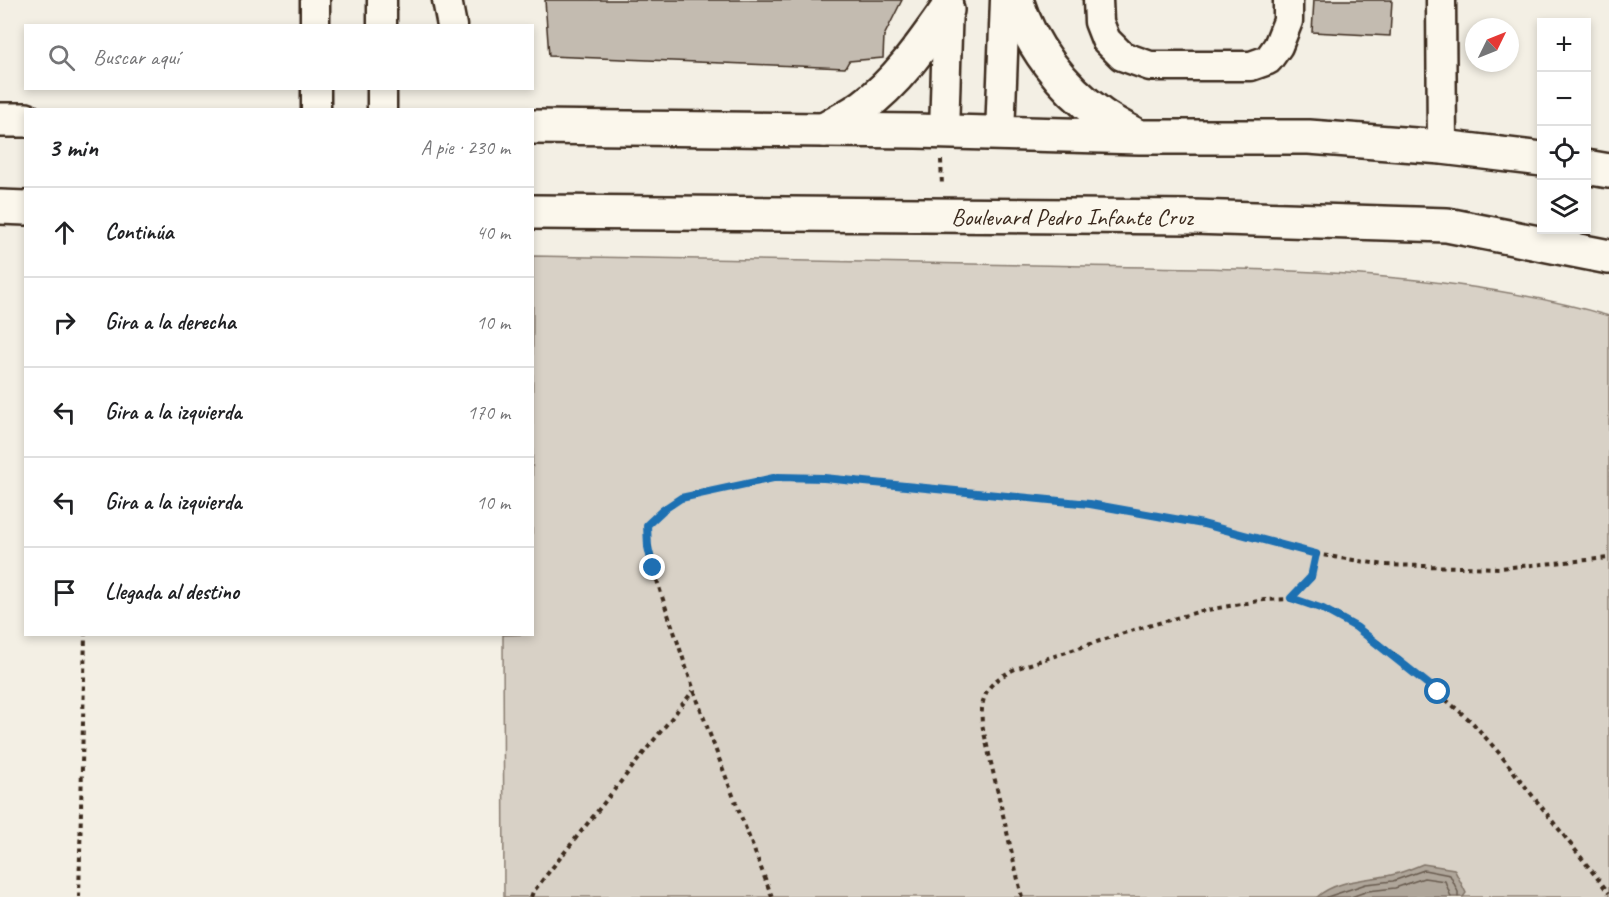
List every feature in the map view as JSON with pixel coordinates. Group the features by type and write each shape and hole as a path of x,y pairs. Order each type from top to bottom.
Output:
{"highway":[{"path":"1016,0 1020,13 1040,52 1068,86 1101,115 1139,137"},
{"path":"824,130 864,106 887,85 915,54 948,5"},
{"path":"0,120 24,120"},
{"path":"534,127 824,130 1139,137 1309,137 1442,147 1537,158"},
{"path":"1591,168 1609,171"},
{"path":"0,207 24,208"},
{"name":"Boulevard Pedro Infante Cruz","path":"534,212 1193,217 1447,225 1609,257"}],"street":[{"path":"315,0 315,24"},
{"path":"382,0 382,24"},
{"path":"447,0 452,24"},
{"path":"1000,135 1005,0"},
{"path":"1098,0 1099,22 1106,40 1122,56 1149,66 1251,66 1268,60 1278,46 1288,21 1288,0"},
{"path":"1441,0 1442,147"},
{"path":"942,133 948,5"},
{"path":"315,90 316,108"},
{"path":"382,90 382,108"}],"path":[{"path":"942,133 943,216"},
{"path":"772,897 693,691 648,547 647,525 681,498 778,477 824,478 1090,504 1203,524 1316,554 1385,566 1500,568 1609,558"},
{"path":"1291,598 1311,577 1316,554"},
{"path":"1022,897 982,724 980,705 989,685 1015,669 1127,632 1201,611 1264,600 1291,598 1323,609 1356,627 1391,653 1463,715 1499,753 1609,892"},
{"path":"79,897 85,636"},
{"path":"531,897 693,691"}],"shaded area":[{"path":"534,256 1283,270 1417,280 1482,288 1546,300 1609,316 1609,897 504,897 503,636 534,636"}],"water":[{"path":"1423,864 1454,869 1466,893 1463,897 1317,897 1342,884 1395,874"}],"building":[{"path":"545,0 902,0 884,36 883,58 849,61 845,68 549,56"},
{"path":"1314,0 1392,0 1390,36 1312,32"}],"route":[{"path":"653,568 648,547 647,525 663,510 681,498 778,477 824,478 1090,504 1203,524 1316,554 1311,577 1291,598 1323,609 1356,627 1438,692"}]}
